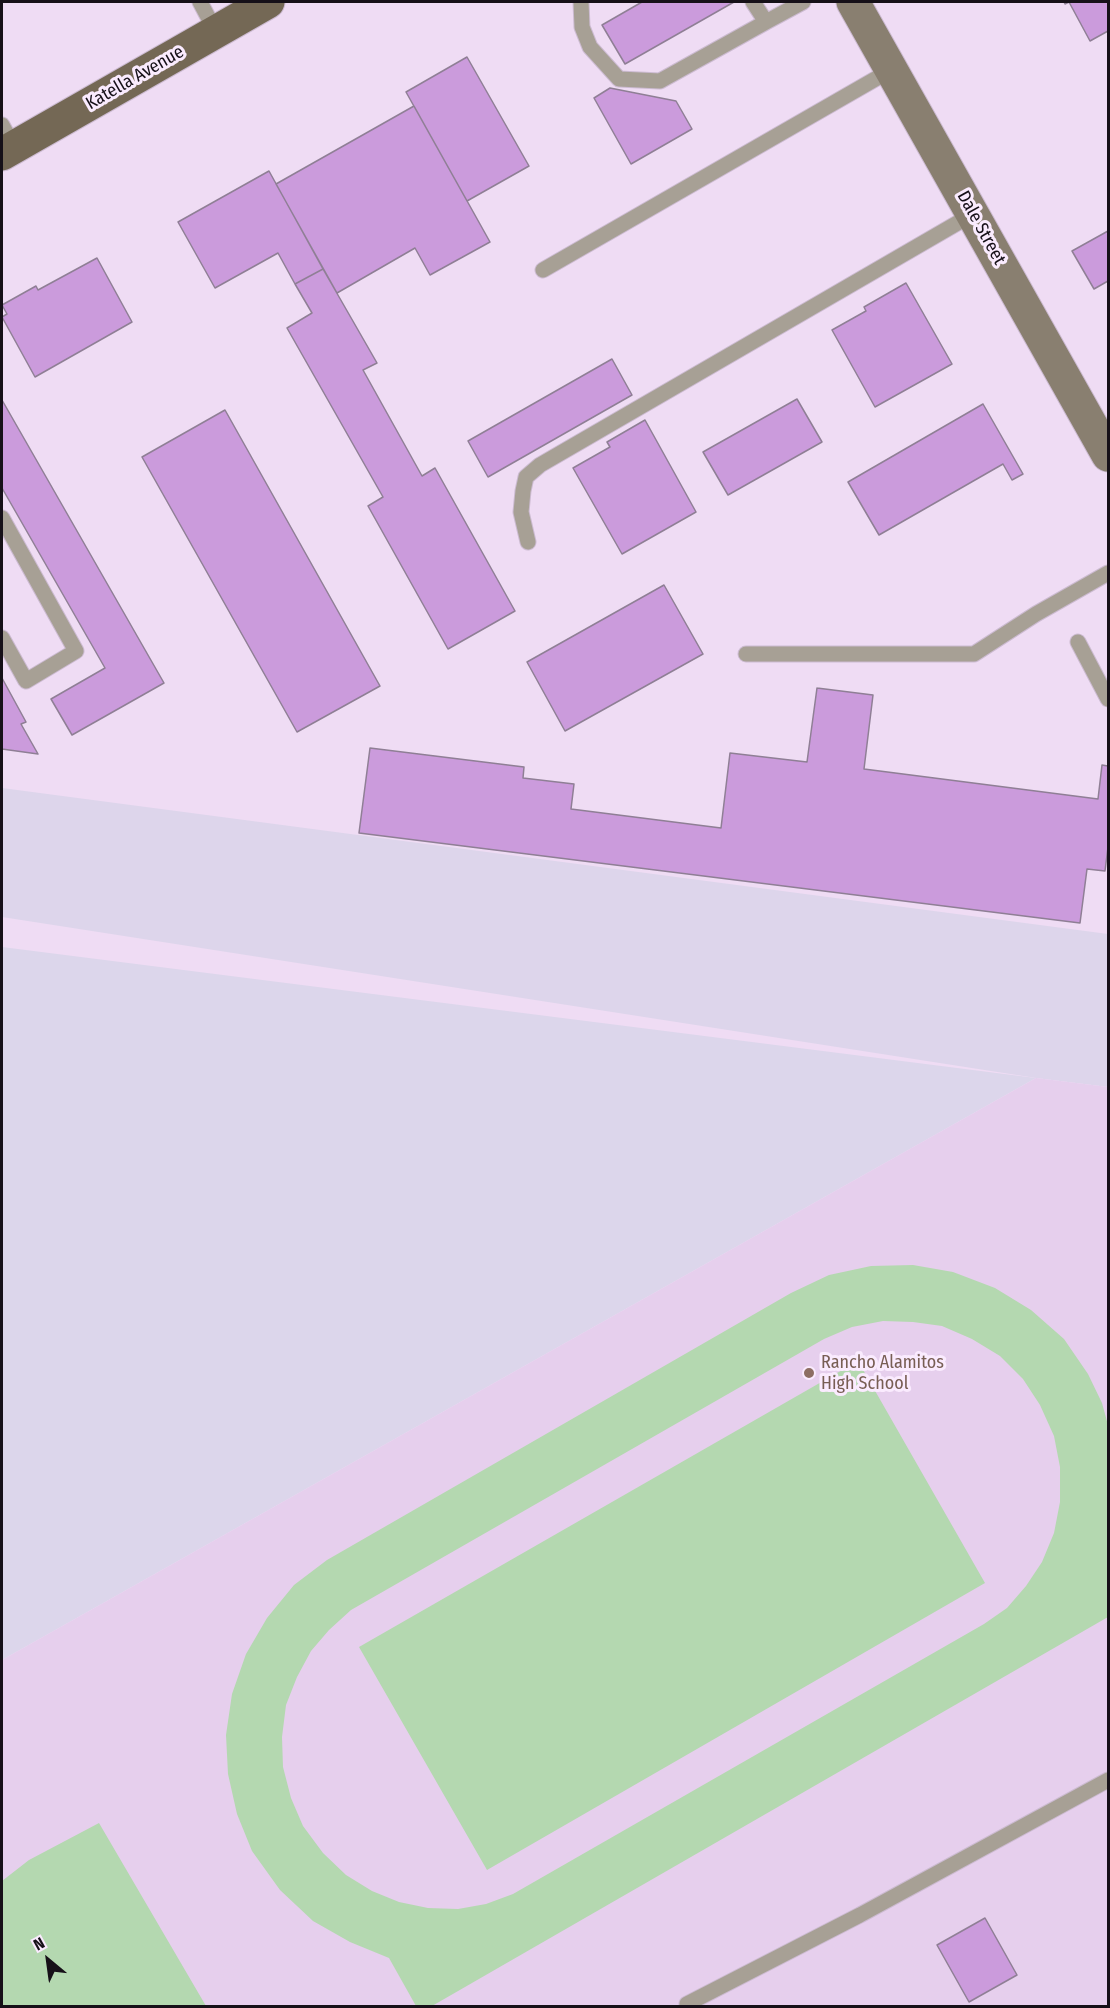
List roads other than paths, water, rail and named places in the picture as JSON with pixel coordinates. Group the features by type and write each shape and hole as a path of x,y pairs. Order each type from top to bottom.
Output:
{"main road":[{"name":"Katella Avenue","path":"6,142 216,32 268,2"}],"street":[{"name":"Dale Street","path":"853,2 1108,454"}],"lane":[{"path":"200,2 216,32"},
{"path":"581,2 582,27 590,47 619,79 660,81 803,2"},
{"path":"753,2 766,22"},
{"path":"543,270 891,70"},
{"path":"528,542 521,512 523,490 526,477 540,465 973,214"},
{"path":"2,518 76,651 26,681 2,638"},
{"path":"746,654 974,654 1036,614 1108,573"},
{"path":"1078,642 1108,699"},
{"path":"687,2007 687,2004 860,1915 1108,1780"}],"place":[{"name":"Rancho Alamitos High School","path":"809,1373"}]}
